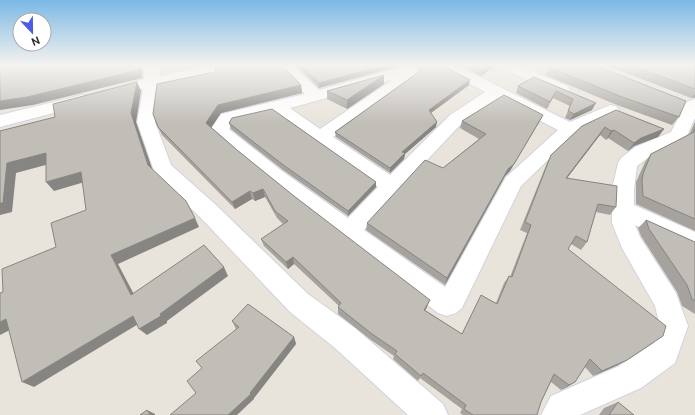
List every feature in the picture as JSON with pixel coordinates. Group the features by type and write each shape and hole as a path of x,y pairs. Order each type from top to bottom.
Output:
{"street":[{"path":"122,90 133,84"},
{"path":"151,84 146,122 162,169 208,211 299,302 351,343 432,415"},
{"path":"304,84 315,95"},
{"path":"355,84 276,107 227,118 220,130 253,159 447,304 453,299 513,182 570,129 617,112 550,84"},
{"path":"320,138 395,84"},
{"path":"482,84 570,129"},
{"path":"349,232 456,119 497,92"},
{"path":"0,121 99,96"},
{"path":"557,415 562,407 630,377 665,353 674,326 667,302 630,241 623,223 623,189 628,163 642,152 663,144 668,132 688,104"},
{"path":"276,107 391,186"},
{"path":"622,209 695,243"}],"building":[{"path":"0,84 79,84 27,97 0,101"},
{"path":"128,84 137,84 131,113 148,165 186,201 195,218 111,255 131,295 204,245 224,267 160,314 161,316 139,329 133,316 22,382 6,319 0,322 0,293 3,292 2,269 56,247 51,223 86,210 81,172 46,182 46,153 7,163 3,203 0,203 0,131 55,117 53,104"},
{"path":"157,84 300,84 218,105 206,123 294,196 430,300 424,310 462,334 481,295 497,304 509,276 512,277 531,225 525,222 551,155 582,126 616,110 664,129 641,138 634,143 614,130 611,131 605,127 566,178 617,186 616,207 598,204 587,242 576,236 568,249 666,326 663,336 627,360 602,371 590,359 575,382 569,385 554,374 541,402 537,415 473,415 464,409 466,405 423,373 421,376 395,354 397,351 372,334 338,307 341,303 293,257 286,262 261,239 288,221 275,211 263,189 253,193 250,191 232,202 158,127 153,114"},
{"path":"351,84 370,84 347,100 327,91"},
{"path":"402,84 464,84 429,110 437,122 402,152 405,153 390,168 335,132"},
{"path":"521,84 552,84 596,103 574,114 568,111 573,99 556,91 550,102 518,86"},
{"path":"591,84 643,84 686,101 679,117"},
{"path":"682,84 695,84 695,89"},
{"path":"504,95 543,115 514,164 508,169 447,278 367,223 425,160 443,168 486,134 462,121"},
{"path":"272,109 376,182 348,211 282,164 229,123 232,118"},
{"path":"695,129 695,219 643,196 642,181 643,174 651,154 694,132"},
{"path":"646,220 695,242 695,301 692,299 687,285 649,229"},
{"path":"248,304 294,337 250,393 251,394 228,415 170,415 196,393 187,381 202,368 196,361 239,327 232,321"},
{"path":"618,402 634,415 609,415"},
{"path":"147,410 150,415 140,415"}]}
